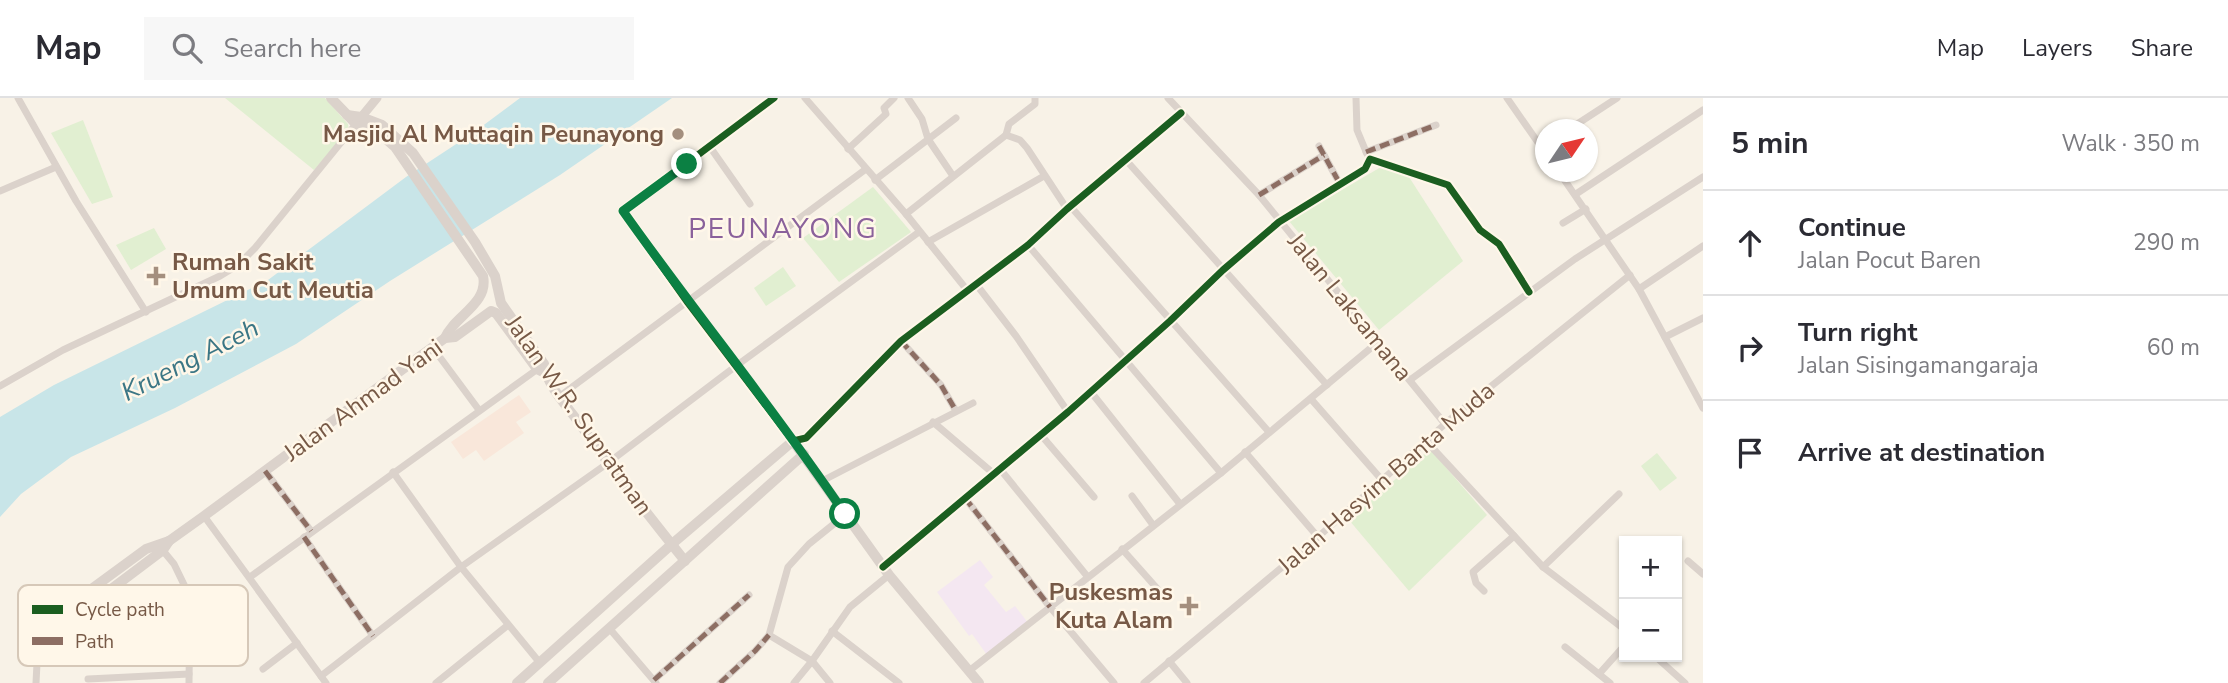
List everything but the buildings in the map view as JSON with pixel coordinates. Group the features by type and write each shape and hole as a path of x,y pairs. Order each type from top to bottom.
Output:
{"main road":[{"name":"Jalan W.R. Supratman","path":"331,98 348,115 378,132 409,157"},
{"name":"Jalan W.R. Supratman","path":"359,120 382,125 409,157 470,245 495,276 501,303 560,396 608,463 685,561"},
{"path":"444,338 448,329 471,308 483,290 483,276 470,245"},
{"name":"Jalan Ahmad Yani","path":"113,585 160,547 444,338 455,337 493,311 542,369"},
{"path":"517,683 672,544 793,441 886,571 977,682"},
{"path":"548,683 804,454"},
{"path":"96,585 146,549 160,547"}],"street":[{"path":"18,98 56,167 146,312"},
{"path":"0,386 63,350 238,265 255,248 377,98"},
{"path":"774,98 623,211 688,303 793,441 806,438 901,341 1028,245 1181,113"},
{"path":"805,98 967,290"},
{"path":"848,149 881,120 886,114 884,108 894,98"},
{"path":"908,98 922,119 928,139 953,176"},
{"path":"906,215 1006,135 1009,124 1035,104 1035,98"},
{"name":"Jalan Laksamana","path":"1168,98 1259,195 1446,424"},
{"path":"794,683 850,607 965,498 1091,392 1279,222 1365,169 1368,156 1357,130 1356,98"},
{"path":"1584,119 1617,98"},
{"path":"1510,99 1535,135"},
{"path":"1576,194 1703,110"},
{"path":"875,180 956,118"},
{"path":"1368,156 1436,125"},
{"path":"1006,135 1020,140 1069,208 1269,432"},
{"path":"1319,146 1340,184"},
{"path":"710,147 750,204"},
{"path":"1259,195 1324,155"},
{"path":"1368,156 1448,184 1480,230 1499,244 1529,292"},
{"path":"1125,159 1327,385"},
{"path":"0,191 56,167"},
{"path":"560,396 866,169"},
{"path":"928,242 1044,176"},
{"path":"1410,380 1529,292 1703,177"},
{"path":"1567,182 1639,289 1703,408"},
{"path":"1563,223 1586,209"},
{"path":"204,516 324,679 373,636 461,567 608,463 919,232"},
{"path":"1028,245 1221,473"},
{"path":"1639,289 1703,246"},
{"name":"Jalan Hasyim Banta Muda","path":"1144,683 1318,537 1446,424 1630,275"},
{"path":"976,284 1016,336 1068,412"},
{"path":"1665,337 1703,318"},
{"path":"901,341 941,386 956,411"},
{"path":"969,671 1221,473 1378,342"},
{"path":"433,348 479,410"},
{"path":"250,578 479,410 542,369"},
{"path":"1091,392 1181,504"},
{"path":"1311,399 1382,480"},
{"path":"822,481 973,403"},
{"path":"933,422 997,471 1087,576"},
{"path":"1041,435 1094,497"},
{"path":"804,454 806,438"},
{"path":"1426,441 1543,567 1619,625"},
{"path":"1245,452 1318,537"},
{"path":"265,471 311,531"},
{"path":"393,472 461,567 540,663"},
{"path":"1543,567 1619,494"},
{"path":"1132,496 1153,525"},
{"path":"965,498 1050,607 1114,683"},
{"path":"720,683 755,652 769,635 788,567 804,549 845,514"},
{"path":"1484,592 1473,572 1514,536"},
{"path":"304,537 373,636"},
{"path":"160,547 174,564 184,585"},
{"path":"1122,549 1162,594"},
{"path":"1688,561 1703,574"},
{"path":"609,628 655,681 749,595"},
{"path":"436,683 508,625"},
{"path":"832,631 899,683"},
{"path":"769,635 812,662 830,683"},
{"path":"263,668 297,643"},
{"path":"1565,647 1611,683"},
{"path":"1600,674 1619,652"},
{"path":"1169,661 1187,683"},
{"path":"1661,662 1681,682"},
{"path":"88,679 189,679"}],"shaded area":[{"path":"519,395 531,412 516,422 524,433 484,461 476,450 463,459 451,442"},
{"path":"980,560 993,577 984,585 1006,612 1015,606 1029,624 987,655 972,634 969,636 937,592"}],"green space":[{"path":"225,98 325,98 348,124 349,131 314,170"},
{"path":"83,120 113,197 92,204 51,133"},
{"path":"1381,167 1409,177 1463,261 1379,330 1289,221"},
{"path":"873,187 911,232 839,282 803,238"},
{"path":"154,228 166,249 131,270 116,245"},
{"path":"783,267 796,286 766,306 754,288"},
{"path":"1430,449 1487,515 1409,591 1349,520"},
{"path":"1657,453 1677,478 1660,491 1641,466"}],"water":[{"name":"Krueng Aceh","path":"520,98 672,98 560,175 390,281 296,344 175,408 71,457 21,494 0,517 0,417 54,385 268,280 406,177"}],"marked path":[{"path":"1366,152 1436,125"},
{"path":"1319,146 1340,184"},
{"path":"1259,195 1324,155"},
{"path":"901,341 941,385 956,411"},
{"path":"265,471 311,531"},
{"path":"965,498 1050,607"},
{"path":"304,537 373,636"},
{"path":"654,680 749,595"},
{"path":"720,683 769,635"}],"cycle path":[{"path":"774,98 623,211 688,303 793,441 806,438 901,341 1028,245 1181,113"},
{"path":"883,567 1068,412 1279,222 1365,169 1370,159 1448,185 1480,230 1499,244 1529,292"}],"place":[{"name":"Masjid Al Muttaqin Peunayong","path":"678,134"},
{"name":"Rumah Sakit Umum Cut Meutia","path":"156,276"},
{"name":"Puskesmas Kuta Alam","path":"1189,606"}],"district":[{"name":"PEUNAYONG","path":"783,229"}],"route":[{"path":"687,164 623,211 688,303 804,454 845,514"}]}
